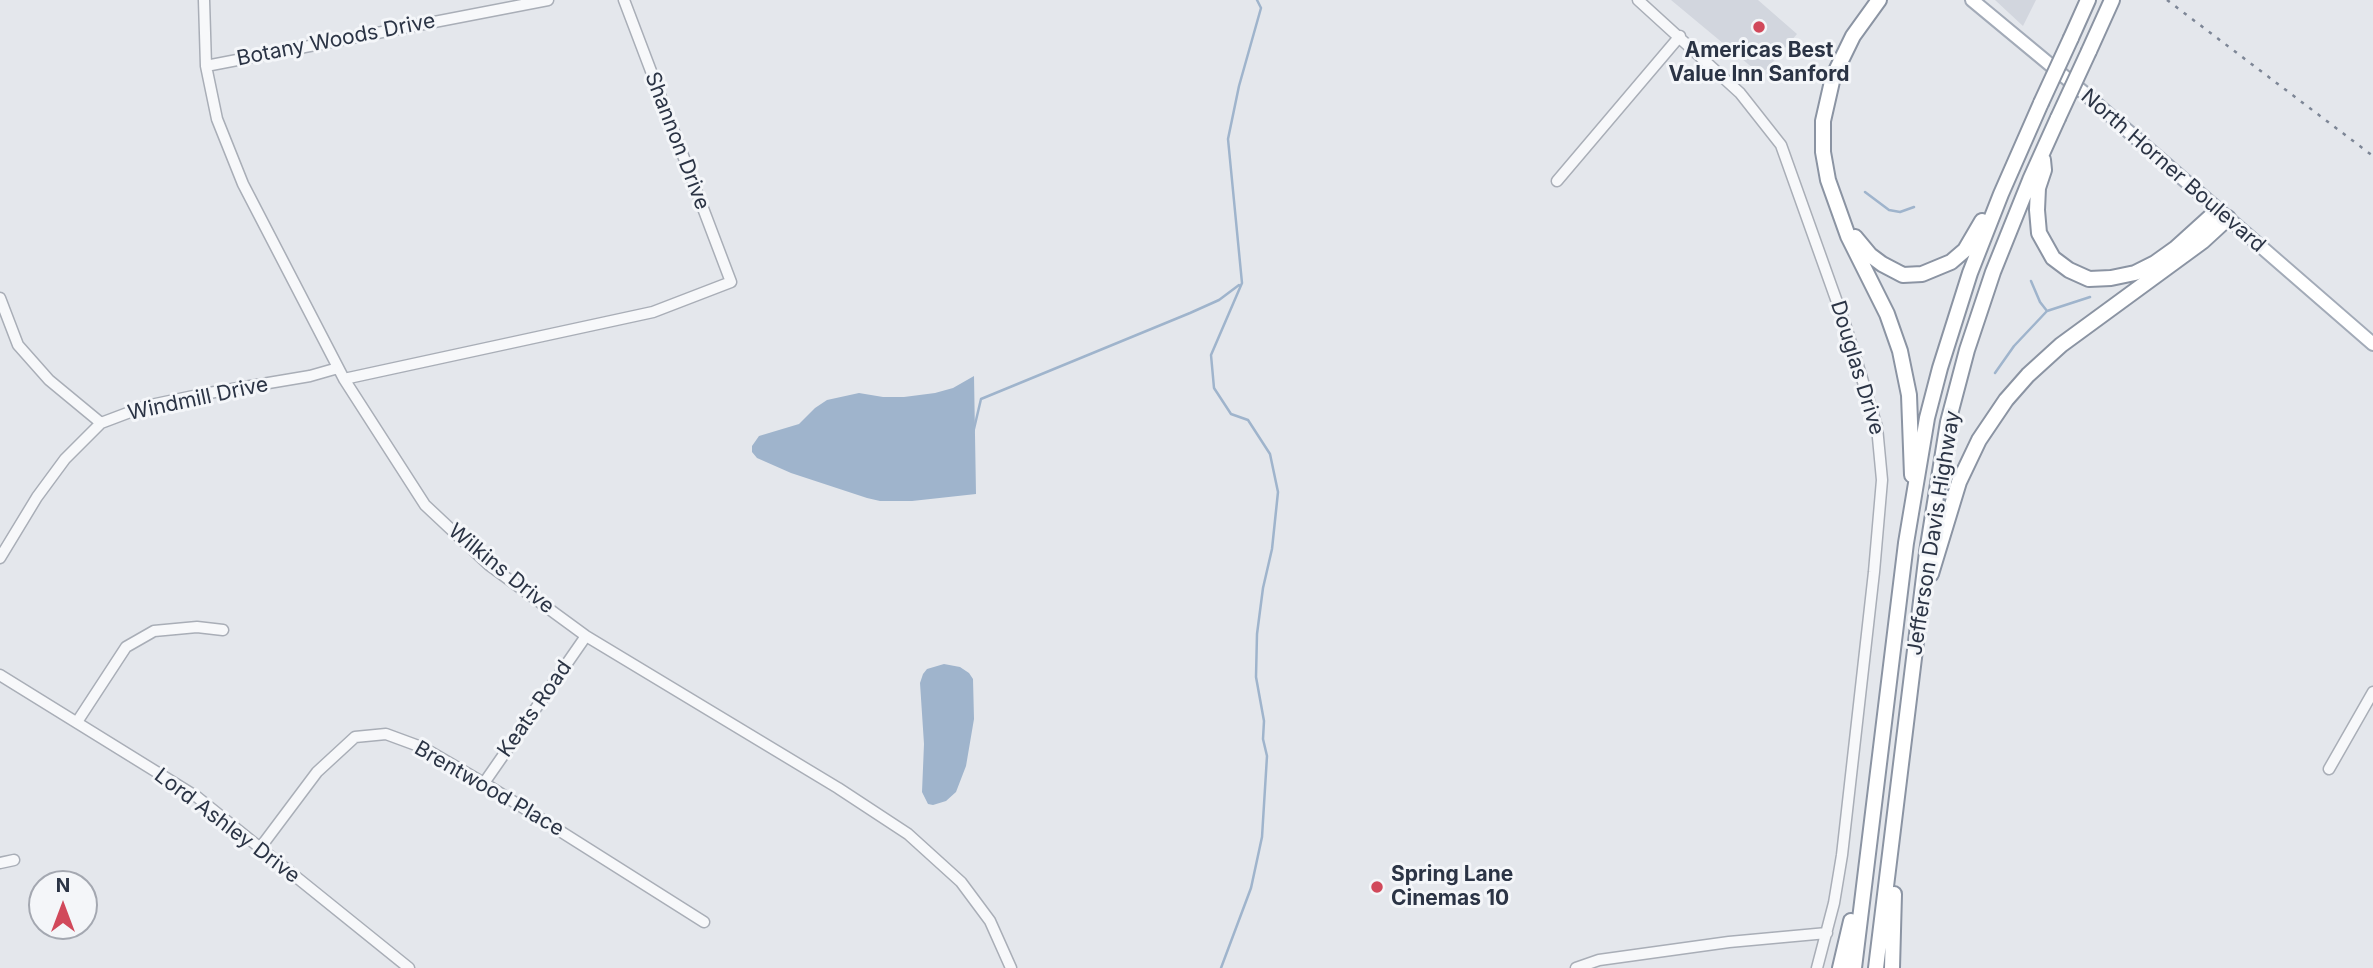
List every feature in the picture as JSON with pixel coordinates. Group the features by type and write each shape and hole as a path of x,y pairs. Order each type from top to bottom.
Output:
{"highway":[{"path":"1879,0 1845,50 1833,76 1824,108 1822,136 1825,166 1834,199 1848,236 1887,314 1900,351 1909,395 1910,460 1914,491"},
{"name":"Jefferson Davis Highway","path":"1854,968 1914,491 1927,418 1970,273 2018,156 2088,0"},
{"name":"Jefferson Davis Highway","path":"1876,968 1922,591 1948,422 1967,350 2001,249 2057,118 2112,0"},
{"path":"2042,153 2044,170 2038,188 2037,210 2039,233 2053,258 2069,271 2090,279 2135,273 2155,263 2223,214"},
{"path":"1842,217 1862,246 1882,264 1903,275 1922,274 1951,262 1965,250 1981,223 1994,190 2018,156"},
{"path":"1922,591 1933,569 1959,482 1979,440 2006,400 2028,375 2061,345 2203,241 2223,214"},
{"path":"1892,840 1892,968"},
{"path":"1840,968 1852,915 1863,895"}],"main road":[{"name":"North Horner Boulevard","path":"1972,0 2373,344"}],"street":[{"name":"Wilkins Drive","path":"204,0 206,66 217,119 243,184 344,379 425,505 489,565 586,636 827,781 908,834 961,883 990,921 1011,968"},
{"name":"Botany Woods Drive","path":"206,66 548,0"},
{"name":"Shannon Drive","path":"344,379 653,312 731,282 624,0"},
{"name":"Douglas Drive","path":"1638,0 1740,93 1781,145 1847,330 1877,427 1882,480 1876,560 1842,855 1827,933 1817,968"},
{"path":"1557,181 1680,36"},
{"path":"0,298 18,345 49,380 101,423"},
{"name":"Windmill Drive","path":"0,558 20,523 58,468 101,423 145,406 310,376 338,368"},
{"path":"77,722 126,647 154,631 197,627 223,631"},
{"name":"Keats Road","path":"484,783 586,636"},
{"name":"Lord Ashley Drive","path":"0,675 197,797 397,964 409,968"},
{"path":"2329,769 2373,692"},
{"name":"Brentwood Place","path":"260,848 317,772 355,737 386,734 424,748 484,783 704,922"},
{"path":"0,863 14,860"},
{"path":"1576,968 1599,960 1729,942 1827,933"}],"shaded area":[{"path":"1671,0 1758,0 1797,34 1766,70 1754,69"},
{"path":"1995,0 2036,0 2023,26"}],"water":[{"path":"974,376 976,494 912,501 880,501 791,473 757,458 752,452 752,446 759,436 799,424 827,400 859,393 904,397 935,393 953,388"},
{"path":"944,664 960,667 973,679 974,719 966,766 956,792 946,801 933,805 928,804 922,792 924,744 920,683 927,669"}],"waterway":[{"path":"1221,968 1251,888 1262,837 1267,756 1256,677 1257,634 1272,549 1278,492 1270,454 1248,420 1231,414 1214,388 1211,355 1242,283 1228,139 1239,86 1261,8 1257,0"},
{"path":"1865,192 1889,210 1900,212 1914,207"},
{"path":"2031,281 2047,311"},
{"path":"973,433 981,399 1190,313 1219,300 1239,285"},
{"path":"1995,373 2014,346 2047,311 2090,297"}],"railway":[{"path":"2167,0 2373,156"}],"place":[{"name":"Americas Best Value Inn Sanford","path":"1759,27"},
{"name":"Spring Lane Cinemas 10","path":"1377,887"}]}
